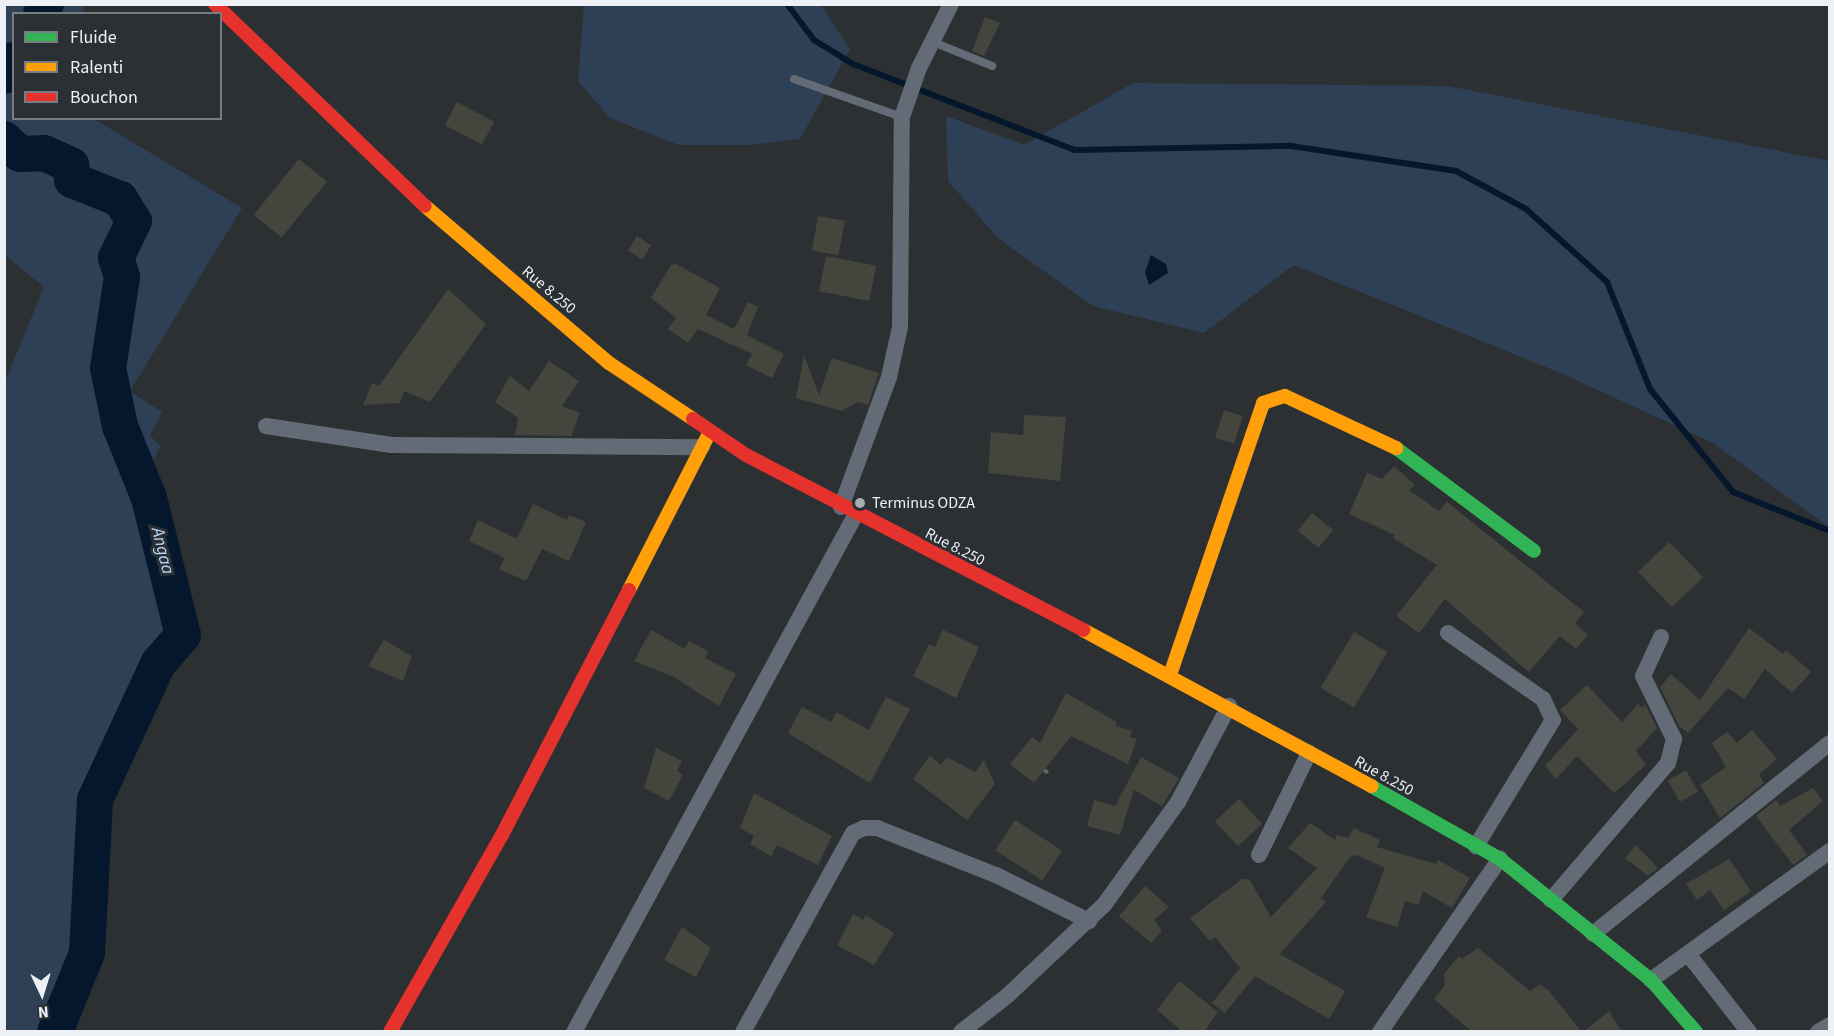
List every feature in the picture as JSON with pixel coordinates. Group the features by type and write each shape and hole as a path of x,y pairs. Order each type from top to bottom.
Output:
{"main road":[{"name":"Rue 8.250","path":"215,4 419,201 609,363 706,440 1229,706 1500,859 1651,980 1696,1032"},
{"path":"1170,675 1267,399 1285,396 1412,456 1534,551"},
{"path":"390,1032 502,835 706,440"}],"street":[{"path":"574,1032 848,511 889,377 900,327 902,117 951,4"},
{"path":"266,426 392,445 706,440"},
{"path":"1448,633 1543,699 1553,720 1476,846"},
{"path":"1551,900 1668,763 1674,739 1643,676 1661,637"},
{"path":"961,1032 1089,921 1172,811 1229,706"},
{"path":"1593,934 1830,743"},
{"path":"1259,855 1309,753"},
{"path":"743,1032 853,833 864,828 877,828 996,875 1089,921"},
{"path":"1651,980 1830,851"},
{"path":"1380,1032 1500,859"},
{"path":"1688,954 1749,1032"},
{"path":"1818,1032 1830,1025"}],"lane":[{"path":"933,42 992,66"},
{"path":"794,79 902,117"}],"shaded area":[{"path":"5,4 86,5 82,12 12,12 12,120 96,120 242,208 130,391 162,412 150,436 161,446 146,472 183,635 158,664 95,800 87,953 55,1031 5,1031 5,382 44,287 5,255"},
{"path":"584,5 821,5 850,49 800,139 748,145 679,145 610,118 578,81"},
{"path":"1133,83 1448,86 1829,161 1829,527 1713,443 1563,374 1294,265 1204,333 1093,306 999,239 948,181 946,116 1024,145"},
{"path":"1151,255 1166,264 1168,273 1149,285 1145,272"}],"building":[{"path":"985,17 1000,23 984,56 972,51"},
{"path":"457,102 494,122 482,145 445,125"},
{"path":"299,159 327,182 282,238 254,215"},
{"path":"818,216 845,221 839,255 812,250"},
{"path":"637,236 651,245 642,260 628,250"},
{"path":"826,256 876,266 869,301 819,291"},
{"path":"676,264 720,288 706,315 734,329 748,302 758,307 747,335 784,354 772,378 746,365 752,354 698,329 688,343 668,329 676,318 651,298 671,265"},
{"path":"448,289 486,324 430,402 404,391 400,403 363,405 372,383 379,386"},
{"path":"804,355 819,395 832,358 879,373 868,405 858,402 842,411 796,398"},
{"path":"549,361 579,381 562,406 580,413 571,436 515,435 518,418 495,402 510,376 529,391"},
{"path":"1224,410 1243,416 1234,444 1215,438"},
{"path":"1024,415 1066,417 1060,481 988,473 991,432 1023,435"},
{"path":"1394,466 1415,485 1409,490 1439,511 1447,502 1584,612 1575,623 1588,635 1576,649 1560,636 1529,672 1445,599 1419,633 1396,616 1437,565 1393,538 1395,535 1349,514 1367,473 1382,479"},
{"path":"533,504 567,520 569,515 586,522 569,561 542,549 526,581 499,569 505,558 469,541 478,520 517,539"},
{"path":"1312,513 1333,530 1319,548 1298,531"},
{"path":"1669,542 1703,577 1672,607 1638,572"},
{"path":"1749,628 1783,654 1786,650 1811,672 1792,693 1765,669 1744,699 1728,688 1688,733 1679,726 1660,687 1671,674 1700,700"},
{"path":"651,630 685,649 689,641 709,652 705,658 736,674 719,706 674,677 634,661"},
{"path":"943,630 979,647 956,698 913,676 929,644 935,647"},
{"path":"1354,632 1387,652 1354,708 1321,688"},
{"path":"384,640 412,656 403,681 368,666"},
{"path":"1587,685 1622,722 1638,704 1642,708 1645,704 1657,728 1636,751 1646,765 1614,793 1577,756 1556,779 1545,766 1578,729 1560,710"},
{"path":"1066,693 1117,722 1116,726 1132,731 1130,737 1137,739 1128,764 1071,736 1034,783 1010,764 1032,737 1040,743"},
{"path":"886,697 910,709 870,783 788,733 802,707 831,722 836,712 869,730"},
{"path":"1752,730 1777,759 1759,774 1764,783 1720,818 1700,785 1726,767 1712,743 1727,732 1737,743"},
{"path":"656,748 682,761 677,771 683,775 669,801 644,788"},
{"path":"930,756 941,765 947,757 975,772 984,760 995,784 967,820 913,779"},
{"path":"1141,757 1179,778 1162,806 1134,790 1120,835 1087,826 1094,800 1115,806"},
{"path":"1686,770 1698,792 1680,802 1668,780"},
{"path":"1813,788 1823,801 1789,830 1807,855 1793,865 1756,816 1776,800 1780,806"},
{"path":"754,793 832,836 818,865 777,845 771,856 750,844 754,836 740,828"},
{"path":"1239,799 1262,824 1238,846 1215,822"},
{"path":"1015,820 1062,850 1042,881 995,850"},
{"path":"1310,823 1335,840 1337,835 1348,838 1354,828 1380,840 1377,847 1436,864 1438,860 1470,878 1452,908 1423,891 1418,905 1405,901 1397,927 1366,917 1385,868 1357,855 1350,857 1321,898 1326,902 1280,954 1345,991 1329,1019 1255,976 1225,1013 1212,1003 1240,968 1215,937 1210,941 1190,918 1242,879 1249,879 1271,917 1317,868 1288,848"},
{"path":"1636,845 1658,868 1648,876 1625,858"},
{"path":"1729,859 1751,891 1724,910 1710,890 1697,900 1686,884"},
{"path":"1145,886 1169,907 1154,920 1162,931 1151,943 1119,916"},
{"path":"853,914 863,920 866,915 894,933 874,965 837,945"},
{"path":"682,927 711,948 696,977 664,960"},
{"path":"1478,948 1530,991 1540,984 1549,991 1582,1032 1472,1032 1434,999 1445,985 1444,974 1459,956 1462,959"},
{"path":"1179,981 1218,1012 1204,1032 1183,1032 1157,1010"},
{"path":"1609,1011 1622,1032 1583,1032"}],"waterway":[{"name":"Angaa","path":"42,12 46,4"},
{"path":"787,4 814,40 853,64 1075,150 1291,146 1456,171 1526,209 1607,282 1650,389 1733,492 1830,531"},
{"name":"Angaa","path":"4,76 12,63"},
{"name":"Angaa","path":"4,139 20,154 44,153 71,165 72,180 120,199 134,221 116,258 122,277 108,368 120,426 149,498 183,635 158,664 95,800 87,953 55,1032"}],"traffic: fast":[{"path":"1396,448 1534,551"},
{"path":"1371,786 1500,859 1651,980 1696,1032"}],"traffic: slow":[{"path":"425,206 609,363 693,419"},
{"path":"1170,675 1263,403 1285,396 1396,448"},
{"path":"629,590 710,432"},
{"path":"1083,630 1371,786"}],"traffic: jam":[{"path":"215,4 425,206"},
{"path":"693,419 746,455 1083,630"},
{"path":"390,1032 502,835 629,590"}],"place":[{"name":"Terminus ODZA","path":"860,503"}]}
